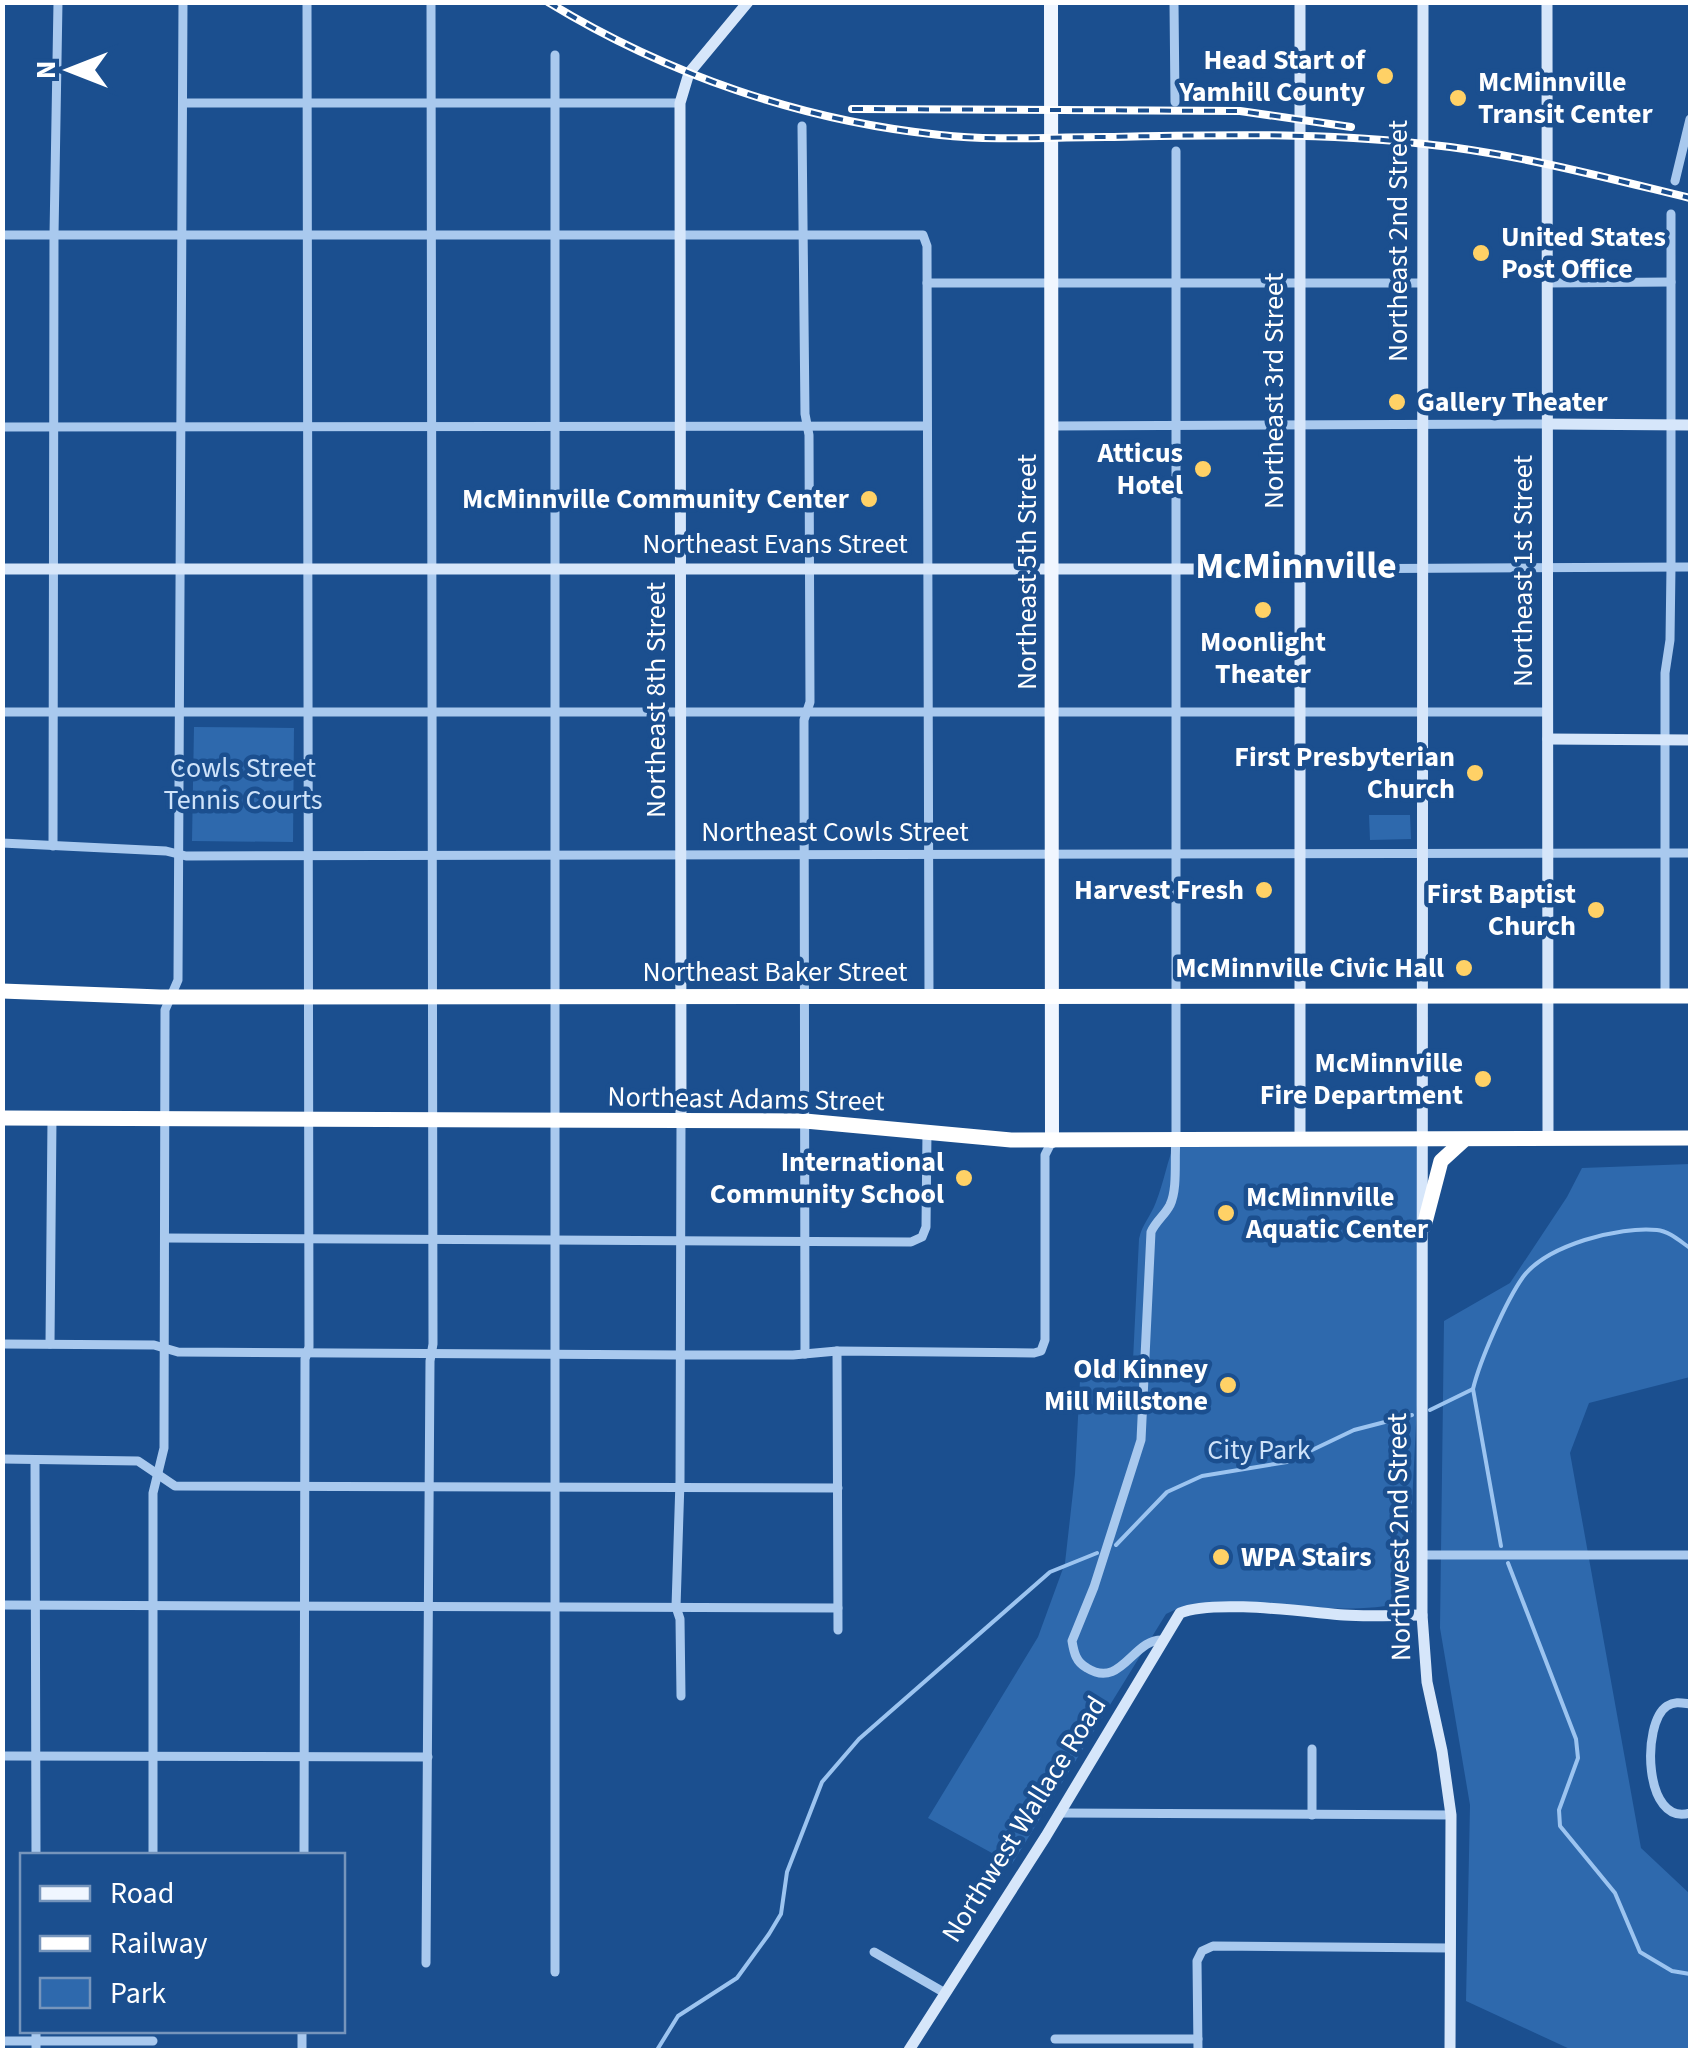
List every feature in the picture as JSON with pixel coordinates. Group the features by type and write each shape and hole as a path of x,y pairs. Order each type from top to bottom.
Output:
{"highway":[{"name":"Northeast Baker Street","path":"2,991 60,996 433,998 1690,996"},
{"path":"2,1000 60,996"},
{"name":"Northeast Adams Street","path":"2,1118 805,1121 977,1138 1052,1141 1690,1138"},
{"path":"1424,1226 1441,1161 1464,1140"}],"main road":[{"name":"Northeast 5th Street","path":"1050,2 1052,1141"}],"street":[{"path":"54,846 58,2"},
{"path":"152,1853 152,1493 164,1448 165,1010 178,980 183,2"},
{"path":"304,1853 309,1238 307,2"},
{"path":"426,1963 433,1239 431,2"},
{"name":"Northeast 8th Street","path":"680,1121 680,103 690,73 748,2"},
{"path":"1174,2 1175,102"},
{"name":"Northeast 3rd Street","path":"1300,2 1300,1140"},
{"name":"Northeast 2nd Street","path":"1423,2 1424,1140"},
{"name":"Northeast 1st Street","path":"1546,2 1548,1140"},
{"path":"554,55 555,1972"},
{"path":"183,103 680,103"},
{"path":"1675,181 1690,120"},
{"path":"802,126 810,569 805,855 805,1354"},
{"path":"1164,1640 1146,1642 1120,1668 1102,1673 1079,1662 1072,1641 1094,1588 1140,1440 1151,1232 1171,1200 1176,1140 1176,151"},
{"path":"1666,996 1664,673 1670,640 1672,567 1671,214"},
{"path":"2,235 924,235 928,246 929,998"},
{"path":"928,283 1423,282"},
{"path":"1547,282 1671,282"},
{"path":"1052,426 1690,425"},
{"path":"2,426 926,426"},
{"name":"Northeast Evans Street","path":"2,570 1690,567"},
{"path":"2,712 1548,712"},
{"path":"1548,740 1690,740"},
{"name":"Northeast Cowls Street","path":"2,843 178,854 433,856 1690,853"},
{"path":"50,1344 52,1118"},
{"path":"680,1121 676,1608 680,1619 681,1696"},
{"path":"164,1238 910,1242 922,1236 926,1227 927,1131"},
{"name":"Northwest 2nd Street","path":"1424,1140 1422,1615 1427,1682 1451,1815 1450,2050"},
{"path":"2,1344 154,1345 178,1352 431,1354 1042,1350 1045,1155 1052,1141"},
{"path":"838,1351 838,1630"},
{"path":"2,1459 138,1461 175,1486 838,1488"},
{"path":"35,1460 36,1853"},
{"path":"1422,1555 1690,1554"},
{"path":"2,1605 838,1608"},
{"name":"Northwest Wallace Road","path":"908,2050 1059,1814 1180,1613 1207,1608 1356,1616 1422,1615"},
{"path":"1690,1704 1674,1703 1664,1708 1656,1716 1652,1731 1654,1790 1672,1814 1690,1813"},
{"path":"1312,1748 1312,1815"},
{"path":"2,1756 428,1757"},
{"path":"1059,1814 1451,1815"},
{"path":"1055,2040 1198,2045 1198,1961 1202,1951 1213,1946 1449,1948"},
{"path":"874,1952 945,1993"},
{"path":"2,2041 153,2041"}],"green space":[{"name":"Cowls Street Tennis Courts","path":"194,727 294,728 293,842 192,841"},
{"path":"1369,815 1410,815 1411,839 1370,840"},
{"name":"City Park","path":"1176,1140 1424,1140 1423,1287 1407,1602 1340,1609 1203,1604 1166,1614 1012,1864 928,1818 1038,1637 1065,1563 1081,1361 1133,1360 1139,1239"},
{"path":"1690,1164 1690,1377 1589,1403 1570,1453 1641,1848 1690,1894 1690,2050 1572,2050 1466,2001 1470,1805 1440,1628 1444,1321 1510,1283 1582,1168"}],"waterway":[{"path":"1501,1546 1473,1389 1487,1347 1516,1288 1534,1266 1549,1256 1604,1235 1657,1230 1690,1248"},
{"path":"1430,1410 1473,1389"},
{"path":"1116,1545 1167,1492 1202,1476 1287,1462 1354,1430 1412,1415"},
{"path":"657,2050 678,2016 737,1978 769,1934 781,1914 787,1872 822,1782 859,1739 1050,1572 1097,1553"},
{"path":"1508,1563 1576,1739 1578,1758 1559,1810 1560,1826 1615,1893 1640,1952 1672,1971 1690,1974"}],"railway":[{"path":"548,2 640,51 736,90 786,106 888,128 981,138 1265,135 1384,140 1525,160 1690,198"},
{"path":"852,109 1240,111 1351,127"}],"place":[{"name":"Head Start of Yamhill County","path":"1385,76"},
{"name":"McMinnville Transit Center","path":"1458,98"},
{"name":"United States Post Office","path":"1481,253"},
{"name":"Gallery Theater","path":"1397,402"},
{"name":"Atticus Hotel","path":"1203,469"},
{"name":"McMinnville Community Center","path":"869,499"},
{"name":"Moonlight Theater","path":"1263,610"},
{"name":"First Presbyterian Church","path":"1475,773"},
{"name":"Harvest Fresh","path":"1264,890"},
{"name":"First Baptist Church","path":"1596,910"},
{"name":"McMinnville Civic Hall","path":"1464,968"},
{"name":"McMinnville Fire Department","path":"1483,1079"},
{"name":"International Community School","path":"964,1178"},
{"name":"McMinnville Aquatic Center","path":"1226,1213"},
{"name":"Old Kinney Mill Millstone","path":"1228,1385"},
{"name":"WPA Stairs","path":"1221,1557"}],"district":[{"name":"McMinnville","path":"1296,566"}]}
